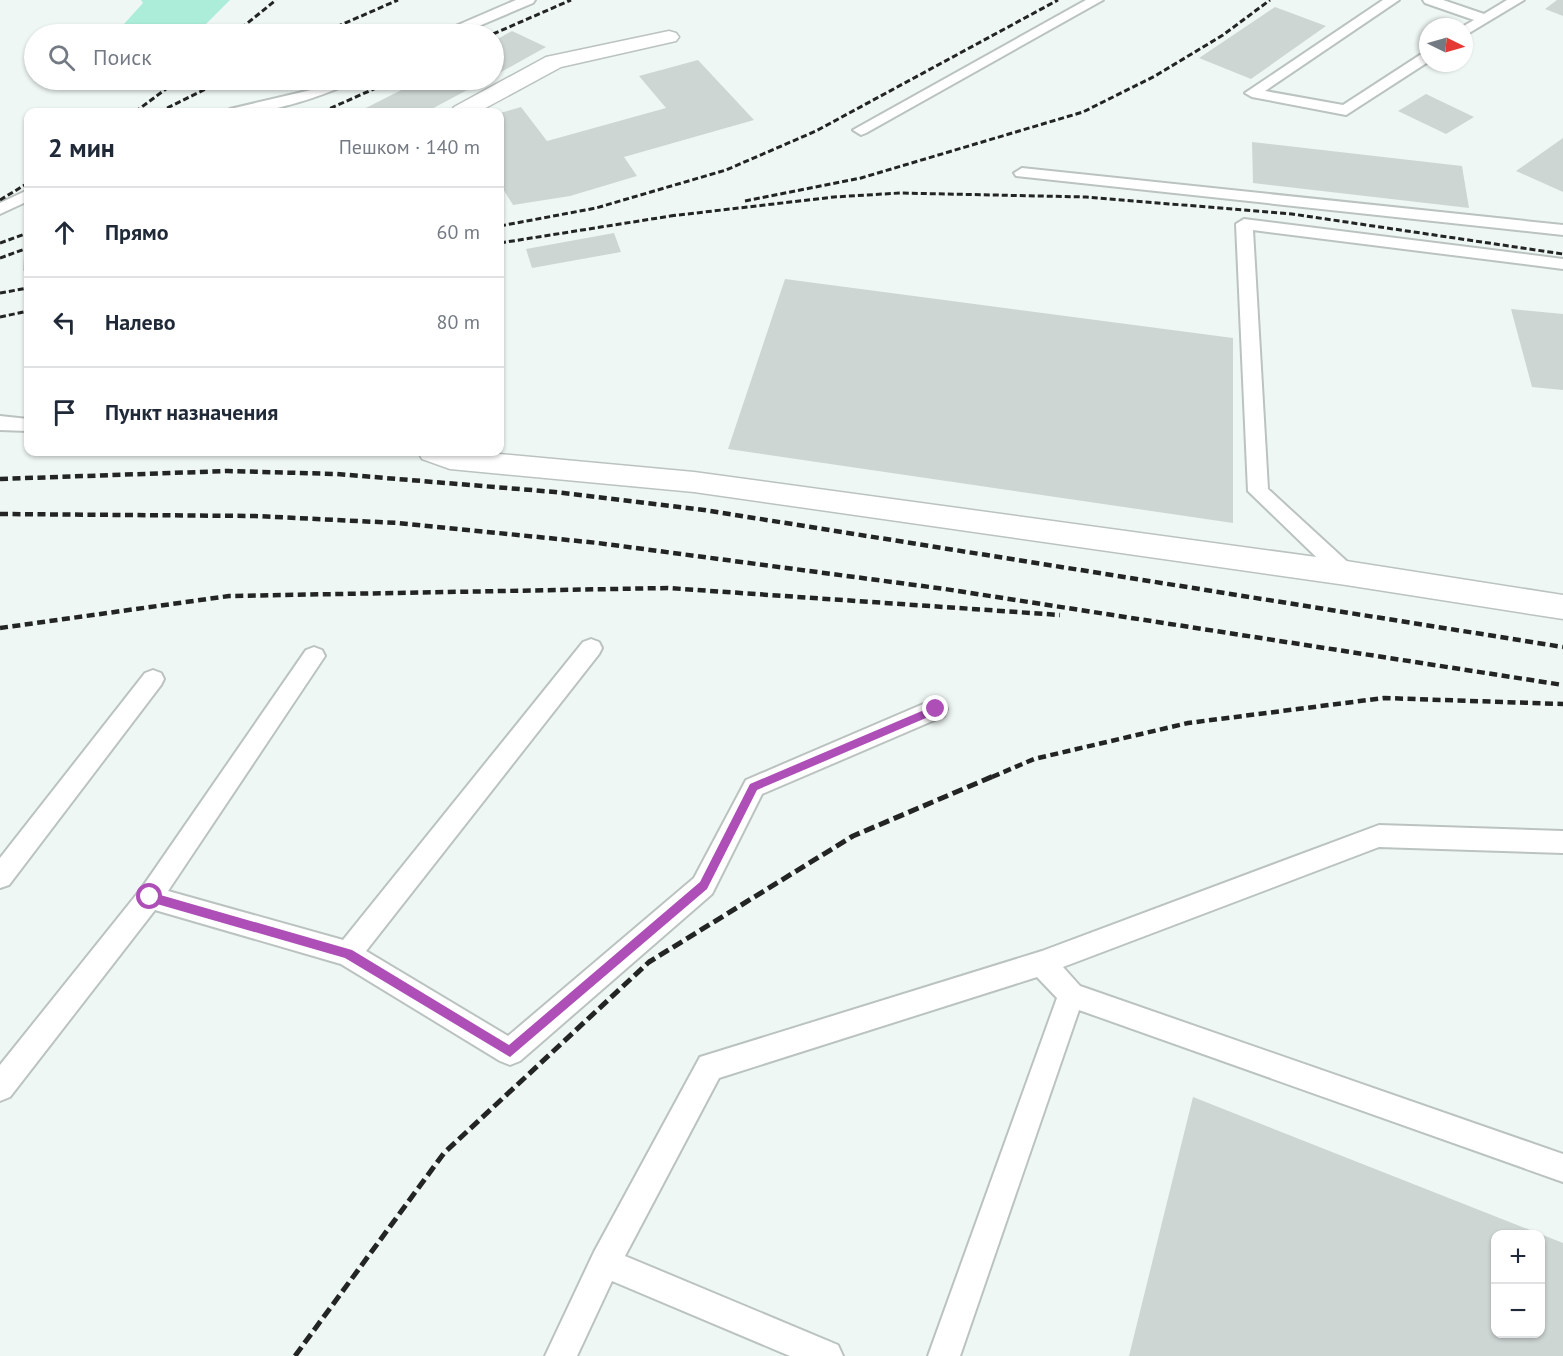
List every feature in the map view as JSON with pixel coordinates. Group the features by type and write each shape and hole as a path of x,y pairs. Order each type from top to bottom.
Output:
{"street":[{"path":"504,89 555,62 669,37"},
{"path":"469,108 503,90"},
{"path":"442,456 450,459 694,482 1346,573 1563,607"}],"lane":[{"path":"472,24 528,0"},
{"path":"861,130 1096,0"},
{"path":"1392,0 1252,93 1346,110 1419,62"},
{"path":"1431,0 1484,19"},
{"path":"1473,26 1517,0"},
{"path":"252,108 323,90"},
{"path":"1022,173 1563,230"},
{"path":"0,210 24,197"},
{"path":"1346,573 1258,491 1244,224 1563,264"},
{"path":"0,423 24,425"},
{"path":"348,954 591,648"},
{"path":"3,1078 150,897 314,656"},
{"path":"0,877 153,679"},
{"path":"150,897 348,954 510,1052 704,886 754,787 936,709"},
{"path":"561,1356 605,1263 710,1067 1042,963 1378,836 1563,842"},
{"path":"1042,963 1071,995 1563,1168"},
{"path":"944,1356 1071,995"},
{"path":"605,1263 827,1356"}],"green space":[{"path":"141,0 230,0 206,24 124,24 143,3"}],"building":[{"path":"1557,0 1563,0 1563,16 1545,9"},
{"path":"1275,7 1326,26 1251,79 1199,58"},
{"path":"512,31 546,47 504,70 504,35"},
{"path":"698,60 754,120 624,157 637,176 570,196 513,205 504,190 504,112 521,107 547,141 666,108 639,76"},
{"path":"401,90 467,90 434,108 366,108"},
{"path":"1426,94 1474,117 1446,134 1398,111"},
{"path":"1563,138 1563,192 1516,171"},
{"path":"1252,142 1462,166 1469,208 1253,183"},
{"path":"614,233 621,252 532,268 526,249"},
{"path":"785,279 1233,338 1233,523 728,449"},
{"path":"1511,309 1563,314 1563,390 1532,387"},
{"path":"1193,1097 1530,1230 1491,1230 1491,1338 1545,1338 1545,1236 1563,1243 1563,1356 1129,1356"}],"railway":[{"path":"246,24 276,0"},
{"path":"343,24 398,0"},
{"path":"504,29 571,0"},
{"path":"504,225 596,208 726,170 816,131 1058,0"},
{"path":"745,201 861,178 1083,112 1155,76 1223,35 1270,0"},
{"path":"140,108 165,90"},
{"path":"167,108 204,90"},
{"path":"331,108 372,90"},
{"path":"0,200 24,185"},
{"path":"673,216 834,197 900,193 1086,197 1292,214 1563,254"},
{"path":"673,216 677,215"},
{"path":"504,242 673,216"},
{"path":"0,243 24,234"},
{"path":"0,258 24,249"},
{"path":"0,293 24,289"},
{"path":"0,317 24,312"},
{"path":"0,479 228,471 337,474 555,492 704,510 1563,647"},
{"path":"0,514 255,516 398,523 598,543 945,589 1563,685"},
{"path":"0,628 229,596 668,588 1060,615"},
{"path":"992,777 1034,759 1188,723 1384,698 1563,704"},
{"path":"295,1356 444,1153 649,962 853,836 996,775"}],"route":[{"path":"150,897 348,954 510,1052 704,886 754,787 936,709"}]}
